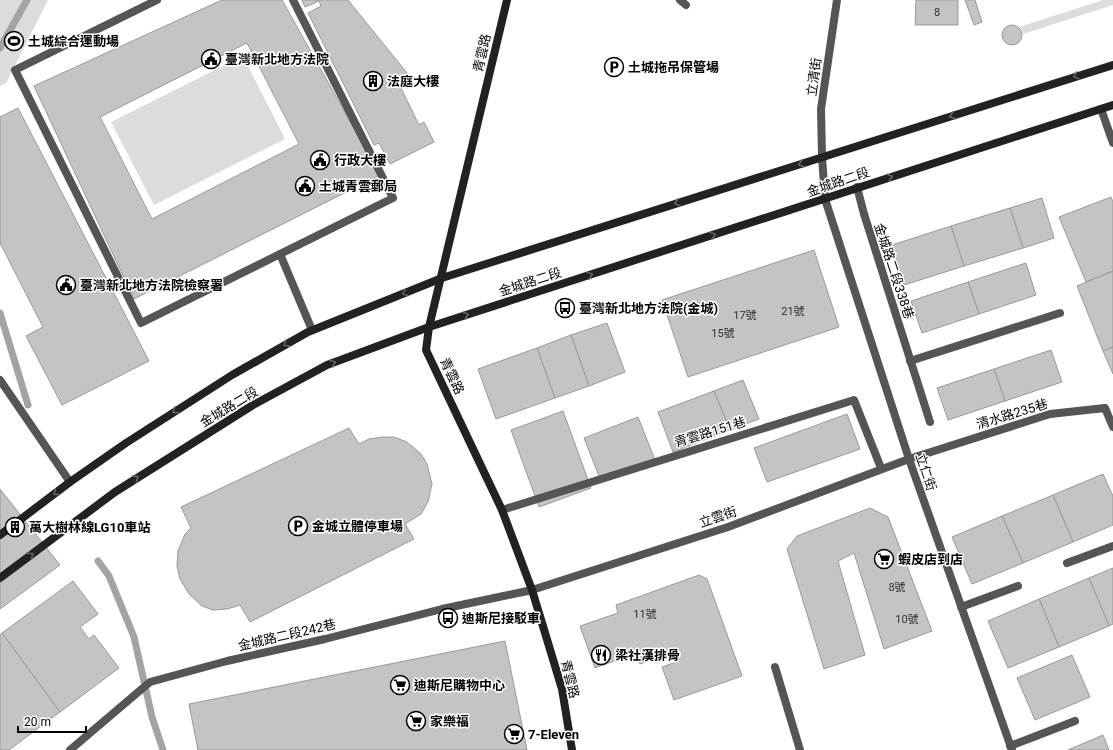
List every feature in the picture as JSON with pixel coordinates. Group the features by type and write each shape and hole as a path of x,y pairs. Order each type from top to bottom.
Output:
{"main road":[{"name":"青雲路","path":"507,0 442,278 429,327 426,350 502,510 532,590 562,689 572,750"},
{"name":"金城路二段","path":"0,535 70,482 126,443 232,375 312,330 442,278 1113,65"},
{"name":"金城路二段","path":"0,578 114,492 252,405 327,365 429,327 1113,105"}],"street":[{"path":"157,0 15,70 141,323 393,198 293,0"},
{"name":"立清街","path":"825,199 821,109 837,0"},
{"path":"1101,109 1113,143"},
{"name":"金城路二段338巷","path":"857,188 930,422"},
{"name":"立仁街","path":"825,199 909,459 1011,748"},
{"path":"280,254 312,330"},
{"path":"910,361 1060,313"},
{"path":"0,380 70,482"},
{"name":"青雲路151巷","path":"502,510 854,400 881,468"},
{"name":"清水路235巷","path":"909,459 1050,414 1109,407 1113,427"},
{"name":"立雲街","path":"532,590 728,527 881,468 909,459"},
{"path":"1067,563 1113,546"},
{"path":"961,607 1018,586"},
{"name":"金城路二段242巷","path":"70,750 150,682 227,661 325,639 442,608 532,590"},
{"path":"775,667 800,750"},
{"path":"1011,748 1075,721"}],"shaded area":[{"name":"土城綜合運動場","path":"0,0 48,0 6,83 0,86"},
{"path":"1103,0 1113,0 1113,5 1023,34 1019,27"},
{"path":"243,56 285,139 154,205 111,122"}],"building":[{"name":"行政大樓","path":"222,0 282,0 380,175 134,299 34,86","holes":["247,43 299,144 152,219 100,117"]},
{"name":"法庭大樓","path":"302,0 348,0 411,78 399,84 419,125 424,122 434,142 390,164 379,143 374,145 308,13 321,6 319,1 305,7"},
{"path":"916,0 958,0 958,25 915,25"},
{"path":"965,0 975,0 982,22 974,25"},
{"path":"1008,25 1016,25 1022,31 1022,39 1016,45 1008,45 1002,39 1002,31"},
{"name":"臺灣新北地方法院檢察署","path":"18,108 149,361 62,405 26,336 43,327 0,243 0,117"},
{"path":"1111,197 1113,202 1113,271 1086,282 1059,217"},
{"path":"1042,198 1054,238 1023,248 1010,208"},
{"path":"1010,208 1023,248 964,266 951,226"},
{"path":"951,226 964,266 904,285 892,245"},
{"path":"814,250 839,327 688,377 662,300"},
{"path":"1026,263 1036,295 979,314 968,282"},
{"path":"1113,271 1113,347 1103,351 1077,286"},
{"path":"968,282 979,314 922,333 911,301"},
{"path":"607,323 625,372 589,386 571,335"},
{"path":"571,335 589,386 555,398 537,348"},
{"path":"1113,347 1113,374 1103,351"},
{"path":"537,348 555,398 496,419 478,369"},
{"path":"1051,350 1062,382 1005,401 994,369"},
{"path":"994,369 1005,401 948,420 937,388"},
{"path":"743,380 759,419 730,430 714,391"},
{"path":"714,391 730,430 673,452 658,412"},
{"path":"563,411 591,488 539,507 511,430"},
{"path":"847,414 860,449 767,482 754,448"},
{"path":"638,417 655,460 601,481 584,438"},
{"name":"金城立體停車場","path":"349,428 359,444 369,439 382,437 394,437 407,442 421,454 427,464 432,484 428,502 421,514 405,524 414,539 250,622 240,605 227,609 213,610 202,606 189,594 180,579 177,566 178,551 185,534 191,528 181,507"},
{"path":"1103,474 1113,496 1113,525 1073,542 1053,495"},
{"name":"萬大樹林線LG10車站","path":"0,489 60,565 0,609"},
{"path":"1053,495 1073,542 1023,563 1002,516"},
{"path":"870,508 888,517 932,631 884,649 854,553 838,561 865,655 824,669 787,549 797,536"},
{"path":"1002,516 1023,563 972,584 952,537"},
{"path":"1113,568 1113,624 1109,626 1089,578"},
{"path":"699,575 707,579 742,676 674,700 662,667 679,661 676,651 640,664 636,653 595,668 580,626 618,613 616,605"},
{"path":"1089,578 1109,626 1059,647 1039,599"},
{"path":"73,581 98,614 80,627 89,639 94,635 119,668 60,712 2,633"},
{"path":"1039,599 1059,647 1008,668 988,621"},
{"path":"2,633 60,712 9,750 0,750 0,635"},
{"name":"迪斯尼購物中心","path":"505,641 527,750 198,750 189,704"},
{"path":"1072,655 1090,697 1035,720 1017,678"},
{"path":"1103,735 1109,750 1068,750"}],"waterway":[{"path":"0,48 27,0"},
{"path":"0,313 28,405"},
{"path":"98,561 109,576 134,637 152,717 163,750"}],"place":[{"name":"土城綜合運動場","path":"14,41"},
{"name":"臺灣新北地方法院","path":"211,59"},
{"name":"土城拖吊保管場","path":"614,67"},
{"name":"法庭大樓","path":"373,81"},
{"name":"行政大樓","path":"320,160"},
{"name":"土城青雲郵局","path":"305,186"},
{"name":"臺灣新北地方法院檢察署","path":"66,285"},
{"name":"臺灣新北地方法院(金城)","path":"565,308"},
{"name":"金城立體停車場","path":"298,526"},
{"name":"萬大樹林線LG10車站","path":"15,527"},
{"name":"蝦皮店到店","path":"884,559"},
{"name":"迪斯尼接駁車","path":"448,618"},
{"name":"梁社漢排骨","path":"601,655"},
{"name":"迪斯尼購物中心","path":"400,685"},
{"name":"家樂福","path":"416,721"},
{"name":"7-Eleven","path":"514,734"}]}
